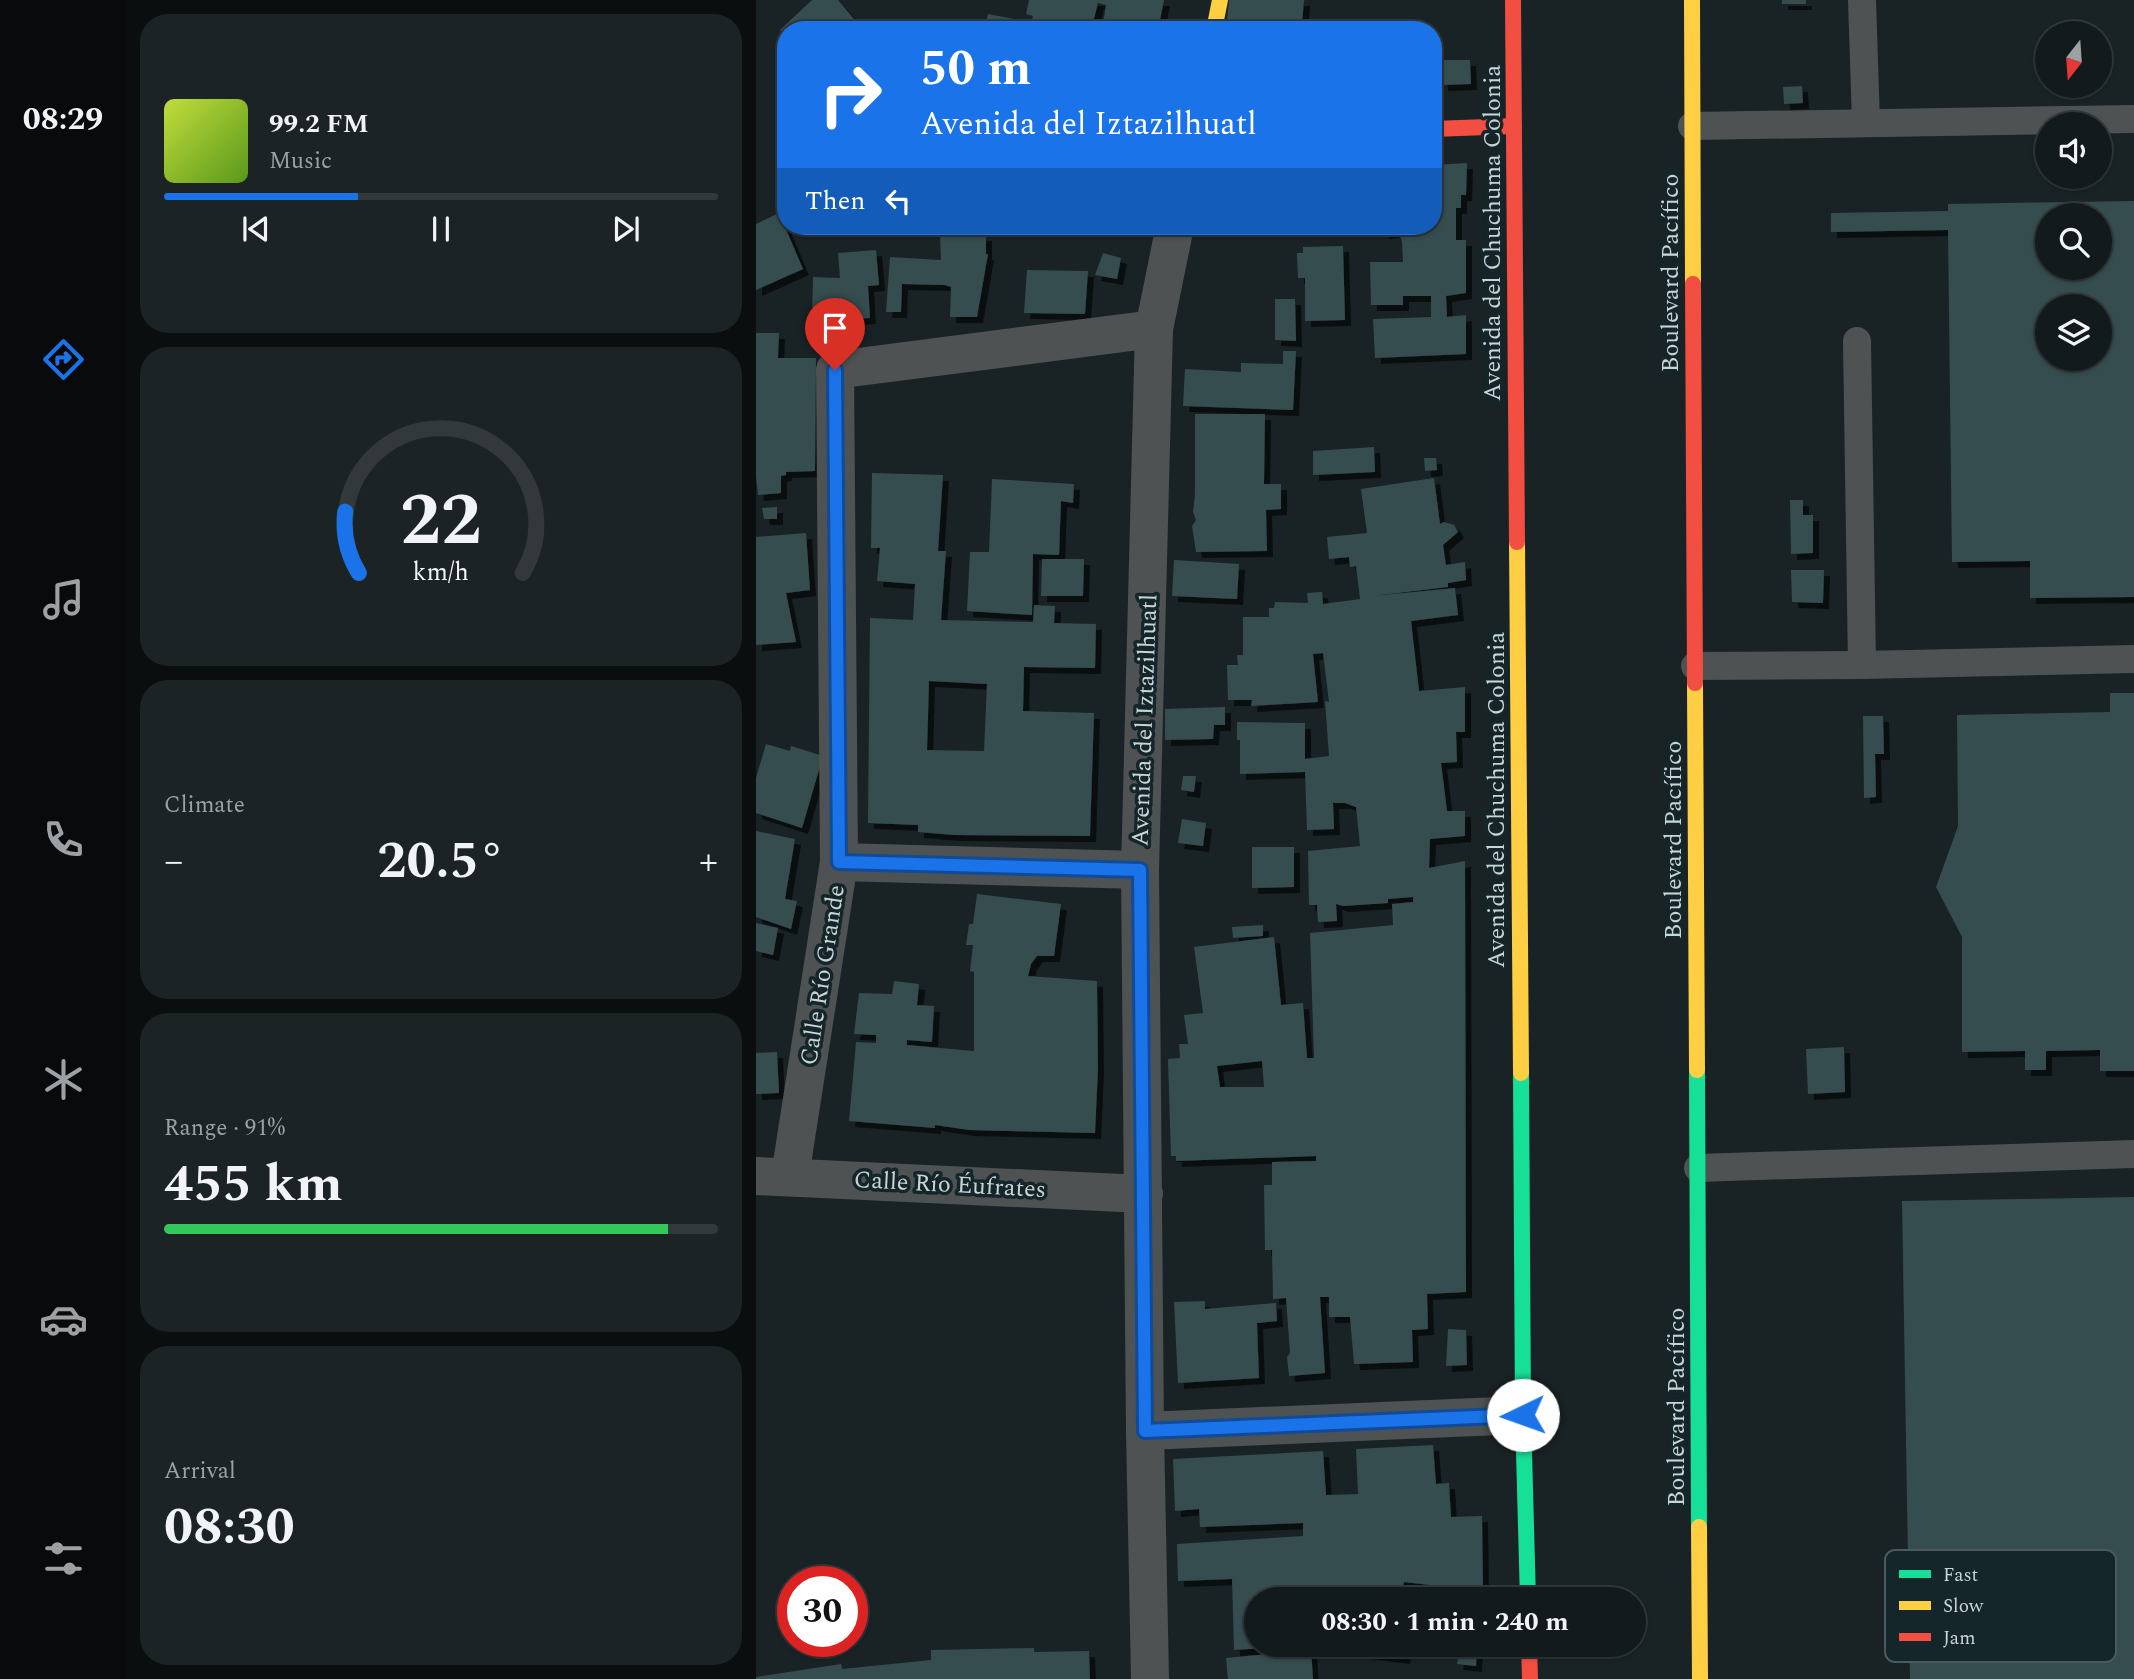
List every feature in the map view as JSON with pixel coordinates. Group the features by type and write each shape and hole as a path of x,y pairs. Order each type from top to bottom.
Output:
{"street":[{"path":"1216,21 1220,0"},
{"name":"Avenida del Chuchuma Colonia","path":"1513,0 1523,1415 1528,1587"},
{"name":"Boulevard Pacífico","path":"1692,0 1700,1679"},
{"path":"1442,130 1514,126"},
{"name":"Avenida del Iztazilhuatl","path":"1150,1679 1140,870 1154,329 1173,235"},
{"path":"839,862 835,370 1154,329"},
{"name":"Calle Río Grande","path":"773,1176 839,862 1140,870"},
{"name":"Calle Río Éufrates","path":"773,1176 1144,1194"},
{"path":"1145,1431 1523,1415"},
{"path":"1529,1657 1530,1679"}],"lane":[{"path":"1861,0 1866,123"},
{"path":"1692,126 2134,118"},
{"path":"1857,341 1862,666"},
{"path":"1695,666 1862,666 2134,659"},
{"path":"1698,1168 2134,1154"}],"building":[{"path":"812,0 838,0 856,21 790,21"},
{"path":"1029,0 1164,0 1160,21 1103,21 1106,5 1098,3 1093,21 1032,21 1033,16 1026,14"},
{"path":"1229,0 1304,0 1302,21 1227,21"},
{"path":"1782,0 1806,0 1806,4 1782,4"},
{"path":"988,14 1025,21 986,21"},
{"path":"1442,60 1470,60 1471,84 1442,85"},
{"path":"1802,86 1803,103 1784,104 1783,87"},
{"path":"1467,163 1466,195 1461,195 1461,208 1456,208 1456,240 1466,240 1466,293 1446,296 1447,317 1466,315 1466,354 1375,358 1373,319 1431,317 1431,296 1403,296 1403,305 1371,305 1370,262 1403,262 1400,235 1442,235 1442,164"},
{"path":"2134,201 2134,597 2030,598 2030,561 1952,562 1948,230 1831,232 1831,213 1948,211 1948,204"},
{"path":"777,214 777,235 788,235 803,269 756,290 756,224"},
{"path":"940,235 986,235 988,254 977,317 950,317 951,287 945,285 902,284 901,312 886,312 890,257 941,260"},
{"path":"1343,246 1345,320 1305,321 1305,278 1298,278 1297,253 1303,253 1303,247"},
{"path":"876,250 879,285 868,286 870,318 812,322 813,277 840,278 838,253"},
{"path":"1103,253 1121,258 1117,279 1095,275"},
{"path":"1027,270 1088,271 1085,314 1024,313"},
{"path":"1275,299 1295,299 1296,341 1275,340"},
{"path":"756,333 779,333 778,358 816,358 815,471 786,472 786,475 781,476 781,493 758,495 756,476"},
{"path":"1283,351 1296,351 1293,410 1183,406 1185,369 1241,372 1241,363 1283,364"},
{"path":"1195,414 1265,414 1264,484 1281,484 1281,509 1266,510 1267,551 1196,552 1192,526 1196,520 1193,512"},
{"path":"1374,447 1375,472 1313,475 1313,451"},
{"path":"1424,458 1436,458 1437,470 1425,471"},
{"path":"872,473 943,475 938,551 946,551 941,620 1033,622 1034,605 1055,606 1054,623 1096,624 1095,668 1024,667 1023,711 1094,713 1090,836 954,835 918,832 918,825 868,823 870,618 913,620 915,584 877,581 880,548 871,548","holes":["929,681 987,684 984,751 927,750"]},
{"path":"1434,478 1440,524 1444,522 1454,525 1458,532 1443,545 1446,565 1465,562 1466,580 1448,583 1448,587 1372,596 1455,588 1458,615 1411,621 1419,691 1465,687 1465,732 1456,732 1457,762 1441,763 1447,811 1465,811 1465,836 1430,839 1429,868 1465,861 1466,1292 1427,1294 1428,1329 1412,1330 1413,1362 1354,1364 1350,1317 1329,1317 1329,1297 1320,1297 1325,1373 1289,1376 1286,1298 1273,1299 1272,1250 1265,1250 1264,1185 1272,1185 1272,1162 1316,1161 1316,1156 1176,1161 1176,1156 1171,1156 1168,1059 1180,1058 1179,1044 1188,1044 1184,1015 1203,1013 1194,947 1274,937 1281,1005 1303,1003 1307,1058 1314,1058 1310,933 1393,925 1392,904 1413,902 1413,897 1388,899 1388,903 1343,906 1336,904 1337,921 1318,922 1317,905 1309,905 1308,851 1360,846 1356,807 1333,803 1334,829 1307,830 1305,772 1240,774 1237,722 1305,723 1305,759 1329,756 1325,701 1329,702 1323,653 1313,654 1318,702 1251,706 1252,700 1228,700 1227,665 1238,665 1237,655 1243,655 1243,617 1269,617 1269,608 1274,608 1275,602 1308,603 1307,593 1322,592 1323,604 1360,599 1356,566 1350,567 1349,557 1329,559 1327,537 1367,533 1361,489","holes":["1262,1061 1264,1087 1220,1087 1217,1066"]},
{"path":"992,479 1074,484 1073,503 1061,501 1059,555 1033,554 1032,615 967,611 970,552 989,552"},
{"path":"1790,500 1803,500 1803,515 1813,515 1813,553 1791,554"},
{"path":"777,507 777,519 764,519 762,508"},
{"path":"806,533 810,590 786,593 796,642 756,645 756,537"},
{"path":"1042,559 1084,559 1083,596 1041,596"},
{"path":"1174,560 1239,564 1237,599 1172,596"},
{"path":"1791,570 1824,570 1823,603 1792,602"},
{"path":"2110,693 2134,693 2134,1071 2100,1071 2100,1050 2046,1051 2046,1070 2025,1070 2025,1051 1962,1052 1962,937 1936,887 1958,826 1957,715 2110,712"},
{"path":"1225,707 1225,725 1214,725 1213,739 1165,740 1165,709"},
{"path":"1863,716 1883,716 1884,754 1875,754 1876,797 1864,798"},
{"path":"766,744 790,751 791,746 823,756 802,828 756,813 756,778"},
{"path":"1183,776 1196,776 1194,792 1181,790"},
{"path":"1182,819 1206,823 1203,846 1178,843"},
{"path":"756,831 795,839 785,899 797,901 791,929 756,917"},
{"path":"1252,847 1294,847 1294,887 1252,888"},
{"path":"977,894 1061,904 1054,956 1037,956 1031,964 1028,976 1097,981 1098,1068 1095,1133 969,1130 935,1125 935,1128 849,1121 856,1042 876,1043 876,1035 854,1034 859,993 892,994 894,981 919,984 917,1005 934,1006 932,1042 907,1040 907,1045 974,1051 974,972 970,971 973,945 966,945 969,924 973,924"},
{"path":"756,923 778,928 773,955 756,951"},
{"path":"1263,925 1263,936 1233,938 1232,927"},
{"path":"1844,1047 1845,1092 1808,1094 1806,1049"},
{"path":"777,1052 779,1093 756,1094 756,1053"},
{"path":"2134,1197 2134,1679 1910,1679 1910,1662 2116,1662 2116,1550 1908,1550 1902,1201"},
{"path":"1205,1301 1205,1309 1276,1303 1277,1321 1257,1323 1259,1378 1178,1383 1174,1302"},
{"path":"1448,1329 1466,1330 1467,1365 1446,1366"},
{"path":"1433,1445 1436,1484 1449,1483 1451,1517 1482,1516 1483,1587 1431,1587 1404,1582 1403,1587 1244,1587 1244,1649 1234,1650 1232,1579 1178,1581 1177,1544 1303,1536 1303,1523 1200,1527 1199,1509 1175,1511 1173,1459 1323,1451 1326,1495 1358,1494 1356,1449"},
{"path":"1034,1648 1034,1652 1089,1651 1090,1679 756,1679 841,1664 842,1669 931,1660 931,1650"},
{"path":"1311,1657 1313,1679 1228,1679 1226,1658"},
{"path":"1458,1657 1476,1657 1476,1666 1457,1664"}],"traffic: fast":[{"path":"1697,1070 1699,1527"},
{"path":"1521,1073 1523,1415 1528,1587"}],"traffic: slow":[{"path":"1216,21 1220,0"},
{"path":"1692,0 1693,284"},
{"path":"1517,542 1521,1073"},
{"path":"1695,683 1697,1070"},
{"path":"1699,1527 1700,1679"}],"traffic: jam":[{"path":"1513,0 1517,542"},
{"path":"1442,129 1514,126"},
{"path":"1693,284 1695,683"},
{"path":"1529,1657 1530,1679"}],"route":[{"path":"835,370 839,862 1140,870 1145,1431 1523,1415"}]}
